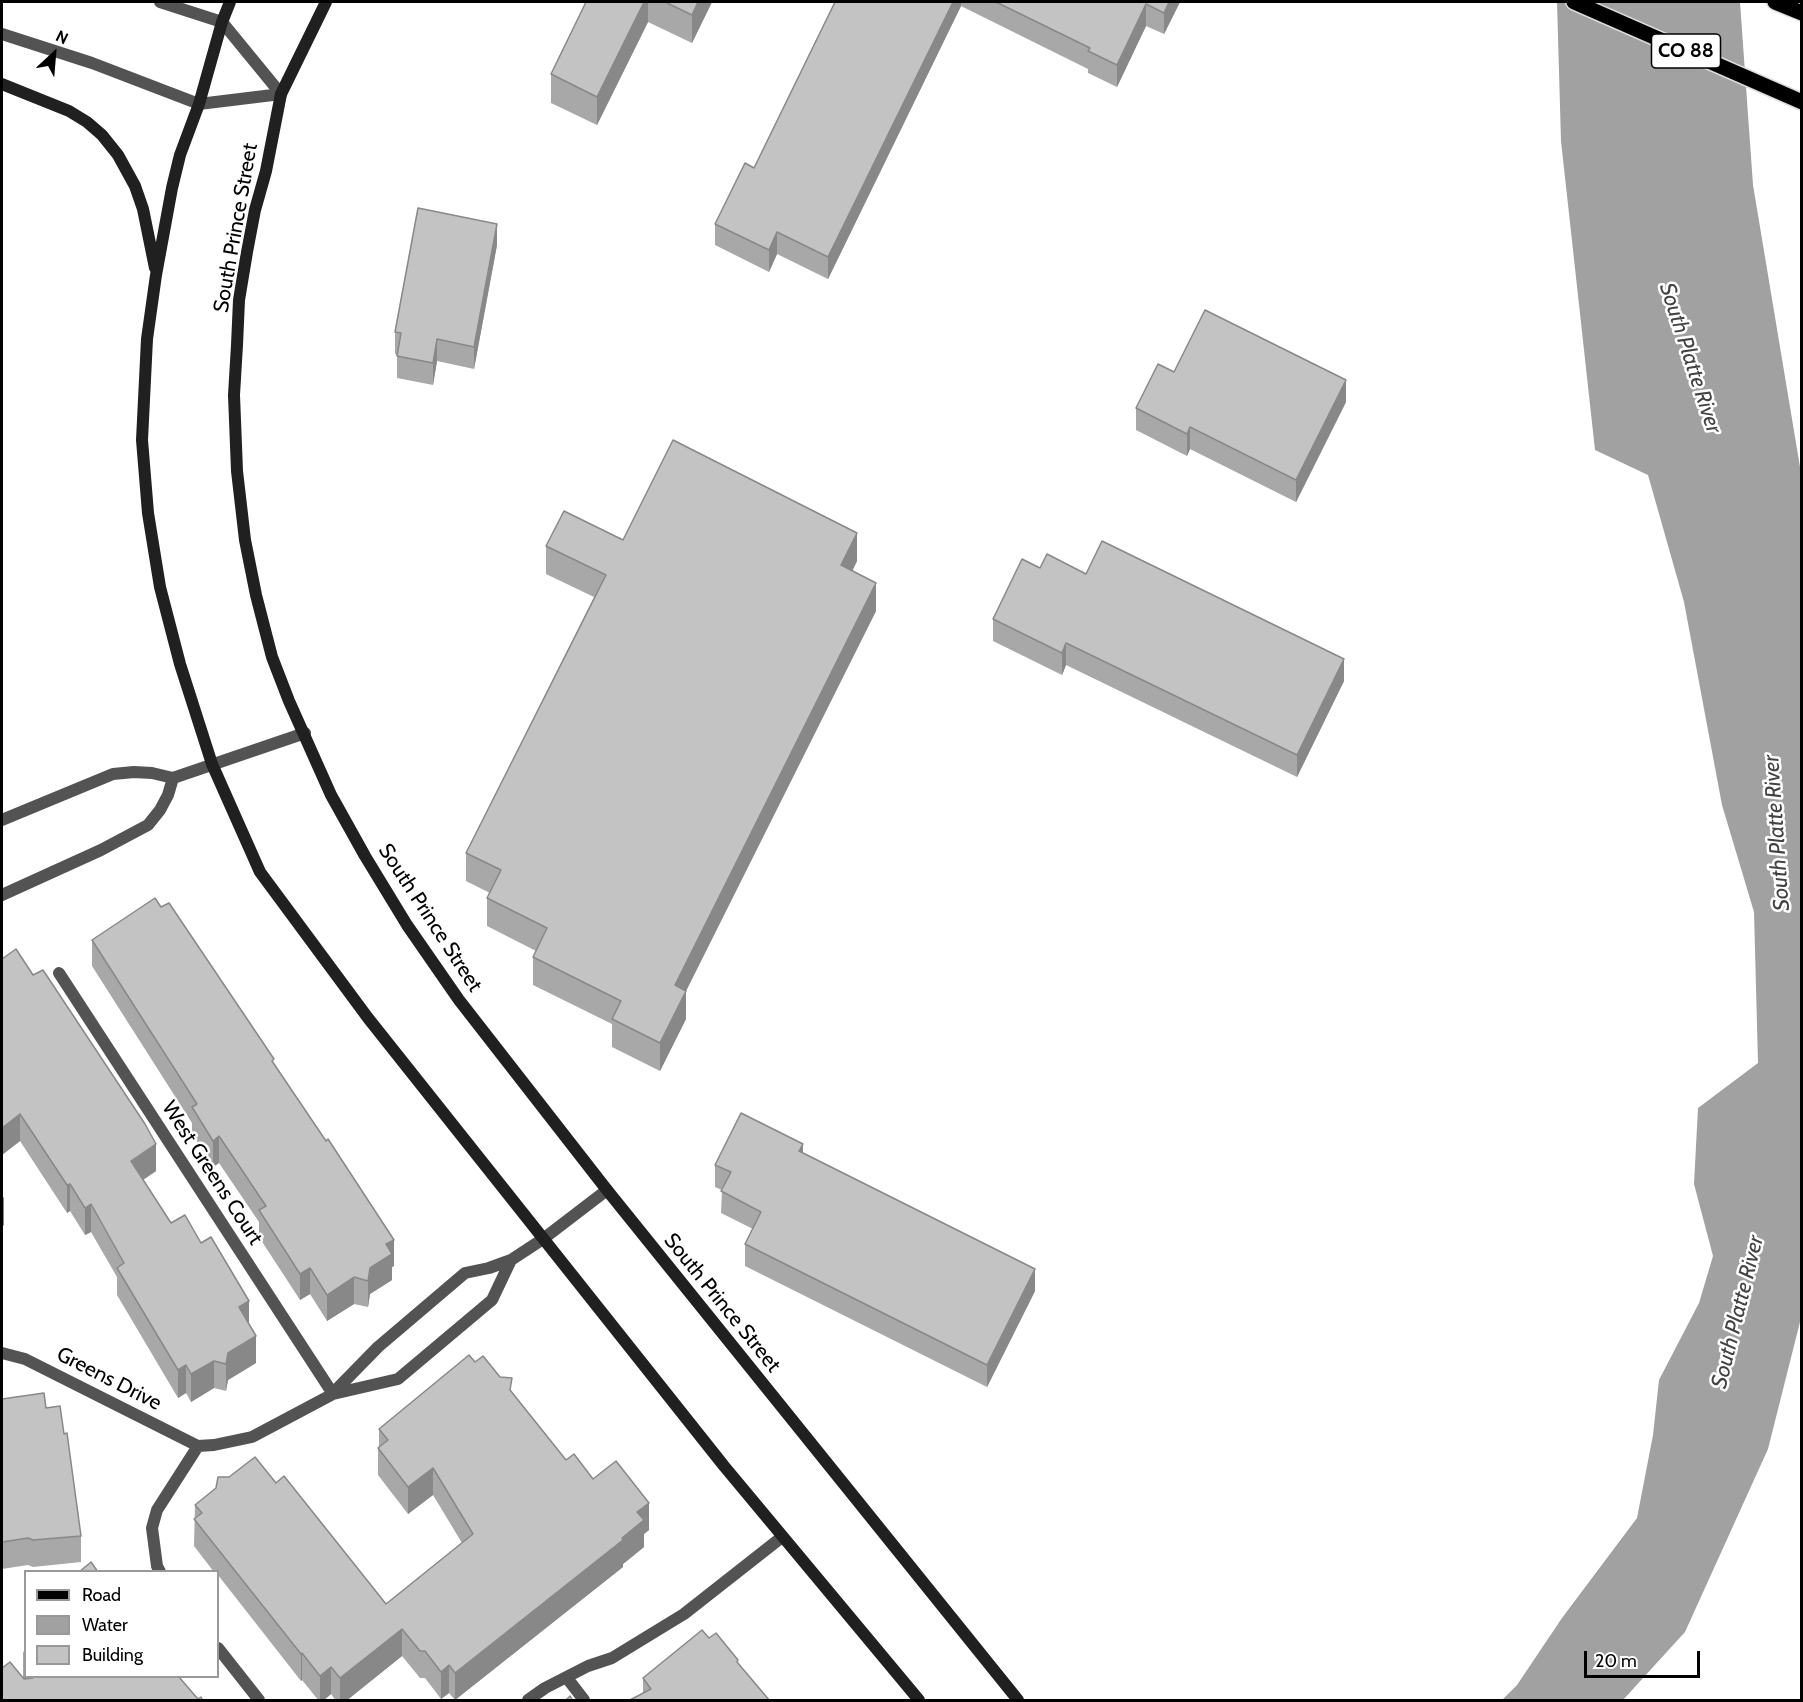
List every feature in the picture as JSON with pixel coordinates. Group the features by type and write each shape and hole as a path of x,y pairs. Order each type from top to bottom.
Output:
{"main road":[{"name":"CO 88","path":"1574,2 1800,101"},
{"path":"1775,2 1802,13"}],"street":[{"path":"160,2 222,22 281,94"},
{"path":"230,2 174,177 156,275 144,383 142,440 148,513 160,587 180,664 212,764 260,872 368,1018 782,1537 919,1701"},
{"name":"South Prince Street","path":"326,2 281,94 266,171 255,210 239,300 234,394 237,471 245,540 258,606 272,657 331,795 407,925 459,1000 607,1190 1018,1701"},
{"path":"2,34 92,63 199,104 281,94"},
{"path":"2,84 69,111 87,122 113,148 124,164 140,201 156,275"},
{"path":"2,820 113,774 152,773 173,778 305,733"},
{"path":"2,895 91,855 148,825 168,795 173,778"},
{"name":"West Greens Court","path":"59,973 333,1394"},
{"path":"333,1394 378,1347 465,1274 511,1260 543,1239 607,1190"},
{"path":"159,1570 152,1528 157,1510 198,1446 252,1437 333,1394 398,1379 492,1300 511,1260"},
{"name":"Greens Drive","path":"2,1353 25,1359 198,1446"},
{"path":"528,1701 545,1688 588,1666 612,1658 684,1614 782,1537"},
{"path":"219,1649 259,1701"},
{"path":"567,1678 584,1701"}],"water":[{"name":"South Platte River","path":"1557,2 1740,2 1753,185 1801,473 1801,1318 1768,1449 1685,1632 1623,1700 1502,1700 1517,1685 1562,1618 1637,1518 1653,1435 1659,1380 1699,1303 1713,1256 1694,1184 1698,1108 1758,1063 1754,912 1722,805 1684,602 1648,475 1595,450 1561,141"}],"building":[{"path":"586,2 644,2 597,97 551,74"},
{"path":"665,2 698,2 692,15"},
{"path":"835,2 953,2 828,257 777,232 769,250 715,224 745,163 754,168"},
{"path":"996,2 1169,2 1164,13 1146,4 1117,65 1088,51 1090,48"},
{"path":"418,208 497,224 474,347 437,339 433,363 397,356 401,333 395,332"},
{"path":"1205,310 1346,380 1296,480 1190,427 1187,434 1136,408 1158,364 1174,372"},
{"path":"673,440 857,533 841,565 876,583 675,985 686,991 660,1043 612,1019 621,1001 533,957 547,928 487,898 501,870 466,853 606,575 546,546 564,511 623,540"},
{"path":"1102,541 1344,659 1297,755 1066,643 1062,653 993,619 1022,559 1040,568 1047,554 1086,574"},
{"path":"155,898 161,907 169,903 274,1059 272,1061 326,1141 328,1139 394,1240 386,1244 392,1254 370,1268 368,1281 354,1277 327,1295 310,1268 300,1274 259,1210 266,1206 219,1136 213,1141 192,1107 197,1104 92,940"},
{"path":"16,949 33,975 43,970 145,1124 156,1144 131,1161 171,1223 185,1215 201,1243 211,1237 249,1301 239,1307 256,1336 228,1353 226,1364 214,1361 191,1374 186,1365 178,1370 117,1268 124,1263 91,1204 85,1208 20,1114 2,1128 2,959"},
{"path":"741,1113 803,1144 799,1151 1035,1269 987,1365 745,1244 761,1212 721,1191 731,1172 715,1165"},
{"path":"469,1355 475,1362 483,1356 500,1377 512,1378 510,1390 566,1460 574,1454 593,1479 616,1461 649,1503 637,1512 644,1520 622,1538 623,1540 455,1673 449,1665 441,1672 425,1651 420,1651 402,1629 340,1678 331,1667 320,1676 194,1519 202,1513 195,1505 216,1488 218,1477 229,1477 255,1457 276,1483 284,1476 386,1604 473,1534 433,1468 408,1487 378,1448 388,1440 379,1429"},
{"path":"44,1393 46,1408 60,1406 64,1434 67,1433 81,1536 33,1540 28,1538 2,1542 2,1399"},
{"path":"91,1562 97,1570 81,1570"},
{"path":"702,1630 709,1638 716,1633 770,1701 628,1701 651,1689 643,1678"},
{"path":"10,1662 24,1679 180,1678 198,1699 201,1697 203,1701 2,1701 2,1668"}]}
